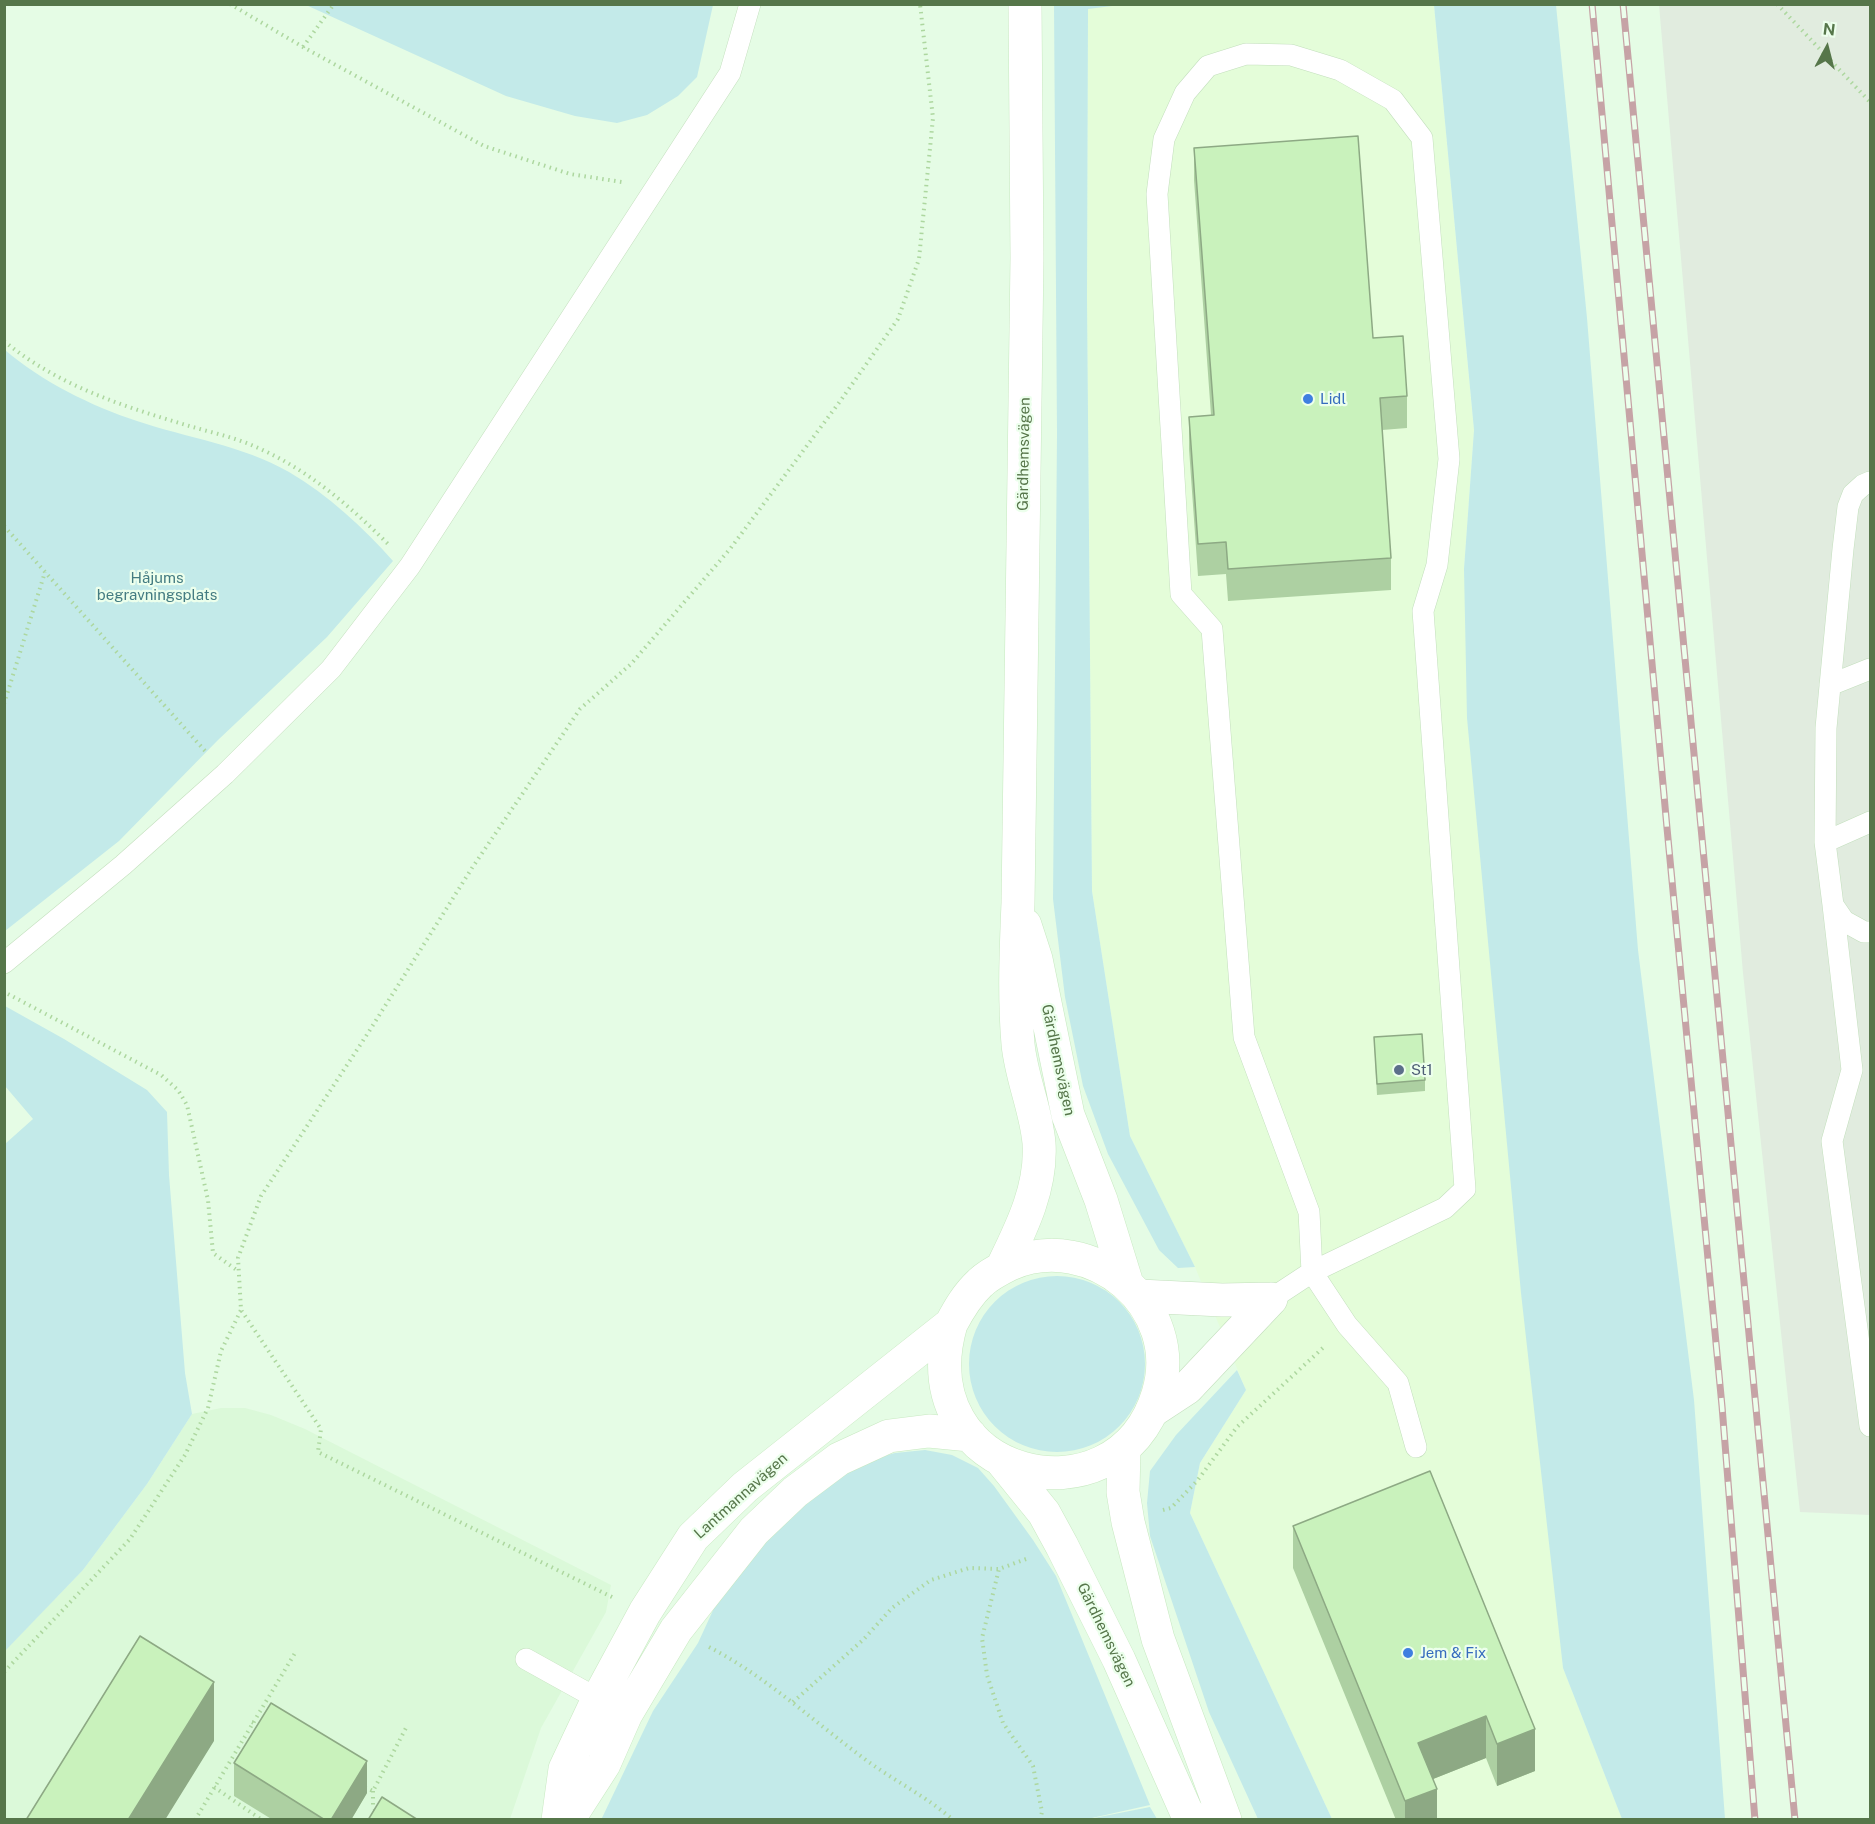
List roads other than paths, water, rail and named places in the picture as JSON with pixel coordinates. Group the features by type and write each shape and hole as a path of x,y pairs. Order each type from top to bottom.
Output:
{"main road":[{"name":"Gärdhemsvägen","path":"1002,1268 1027,1217 1037,1175 1039,1142 1018,1047 1014,985 1018,903 1027,258 1025,4"},
{"name":"Gärdhemsvägen","path":"1018,903 1036,959 1068,1115 1133,1290"},
{"path":"1045,1255 1067,1256 1089,1261 1109,1270 1133,1290 1150,1313 1158,1332 1162,1352 1162,1372 1159,1392 1152,1411 1140,1431 1124,1448 1102,1462 1077,1471 1051,1473 1025,1470 1001,1460 984,1449 970,1435 950,1401 945,1382 945,1352 951,1324 964,1301 981,1282 1002,1268 1023,1259 1045,1255"},
{"path":"1133,1290 1222,1300 1271,1299"},
{"path":"1152,1411 1187,1388 1271,1299"},
{"name":"Lantmannavägen","path":"558,1820 565,1769 598,1699 645,1612 693,1537 754,1480 951,1324"},
{"path":"568,1820 604,1764 626,1714 676,1630 754,1531 795,1491 839,1459 889,1436 929,1431 970,1435"},
{"path":"1124,1448 1123,1492 1128,1522 1158,1639 1226,1820"},
{"name":"Gärdhemsvägen","path":"1001,1460 1044,1513 1062,1546 1119,1660 1192,1820"}],"lane":[{"path":"4,963 123,865 225,774 331,669 410,566 730,73 750,4"},
{"path":"1271,1299 1312,1272 1445,1208 1465,1189 1423,611 1437,565 1449,459 1422,138 1393,100 1340,70 1291,54 1246,54 1208,66 1185,93 1164,139 1157,194 1181,594 1212,629 1245,1037 1309,1212 1312,1272 1347,1325 1398,1383 1416,1447"},
{"path":"1870,482 1853,494 1848,507 1826,728 1826,842 1852,1070 1832,1141 1870,1426"},
{"path":"1830,685 1870,669"},
{"path":"1826,842 1870,822"},
{"path":"1833,905 1844,921 1864,932 1870,932"},
{"path":"526,1659 626,1714"}],"railway":[{"path":"1592,4 1722,1406 1755,1820"},
{"path":"1623,4 1795,1820"}],"place":[{"name":"Lidl","path":"1308,399"},
{"name":"St1","path":"1399,1070"},
{"name":"Jem & Fix","path":"1408,1653"}],"park label":[{"name":"Håjums begravningsplats","path":"157,586"}]}
